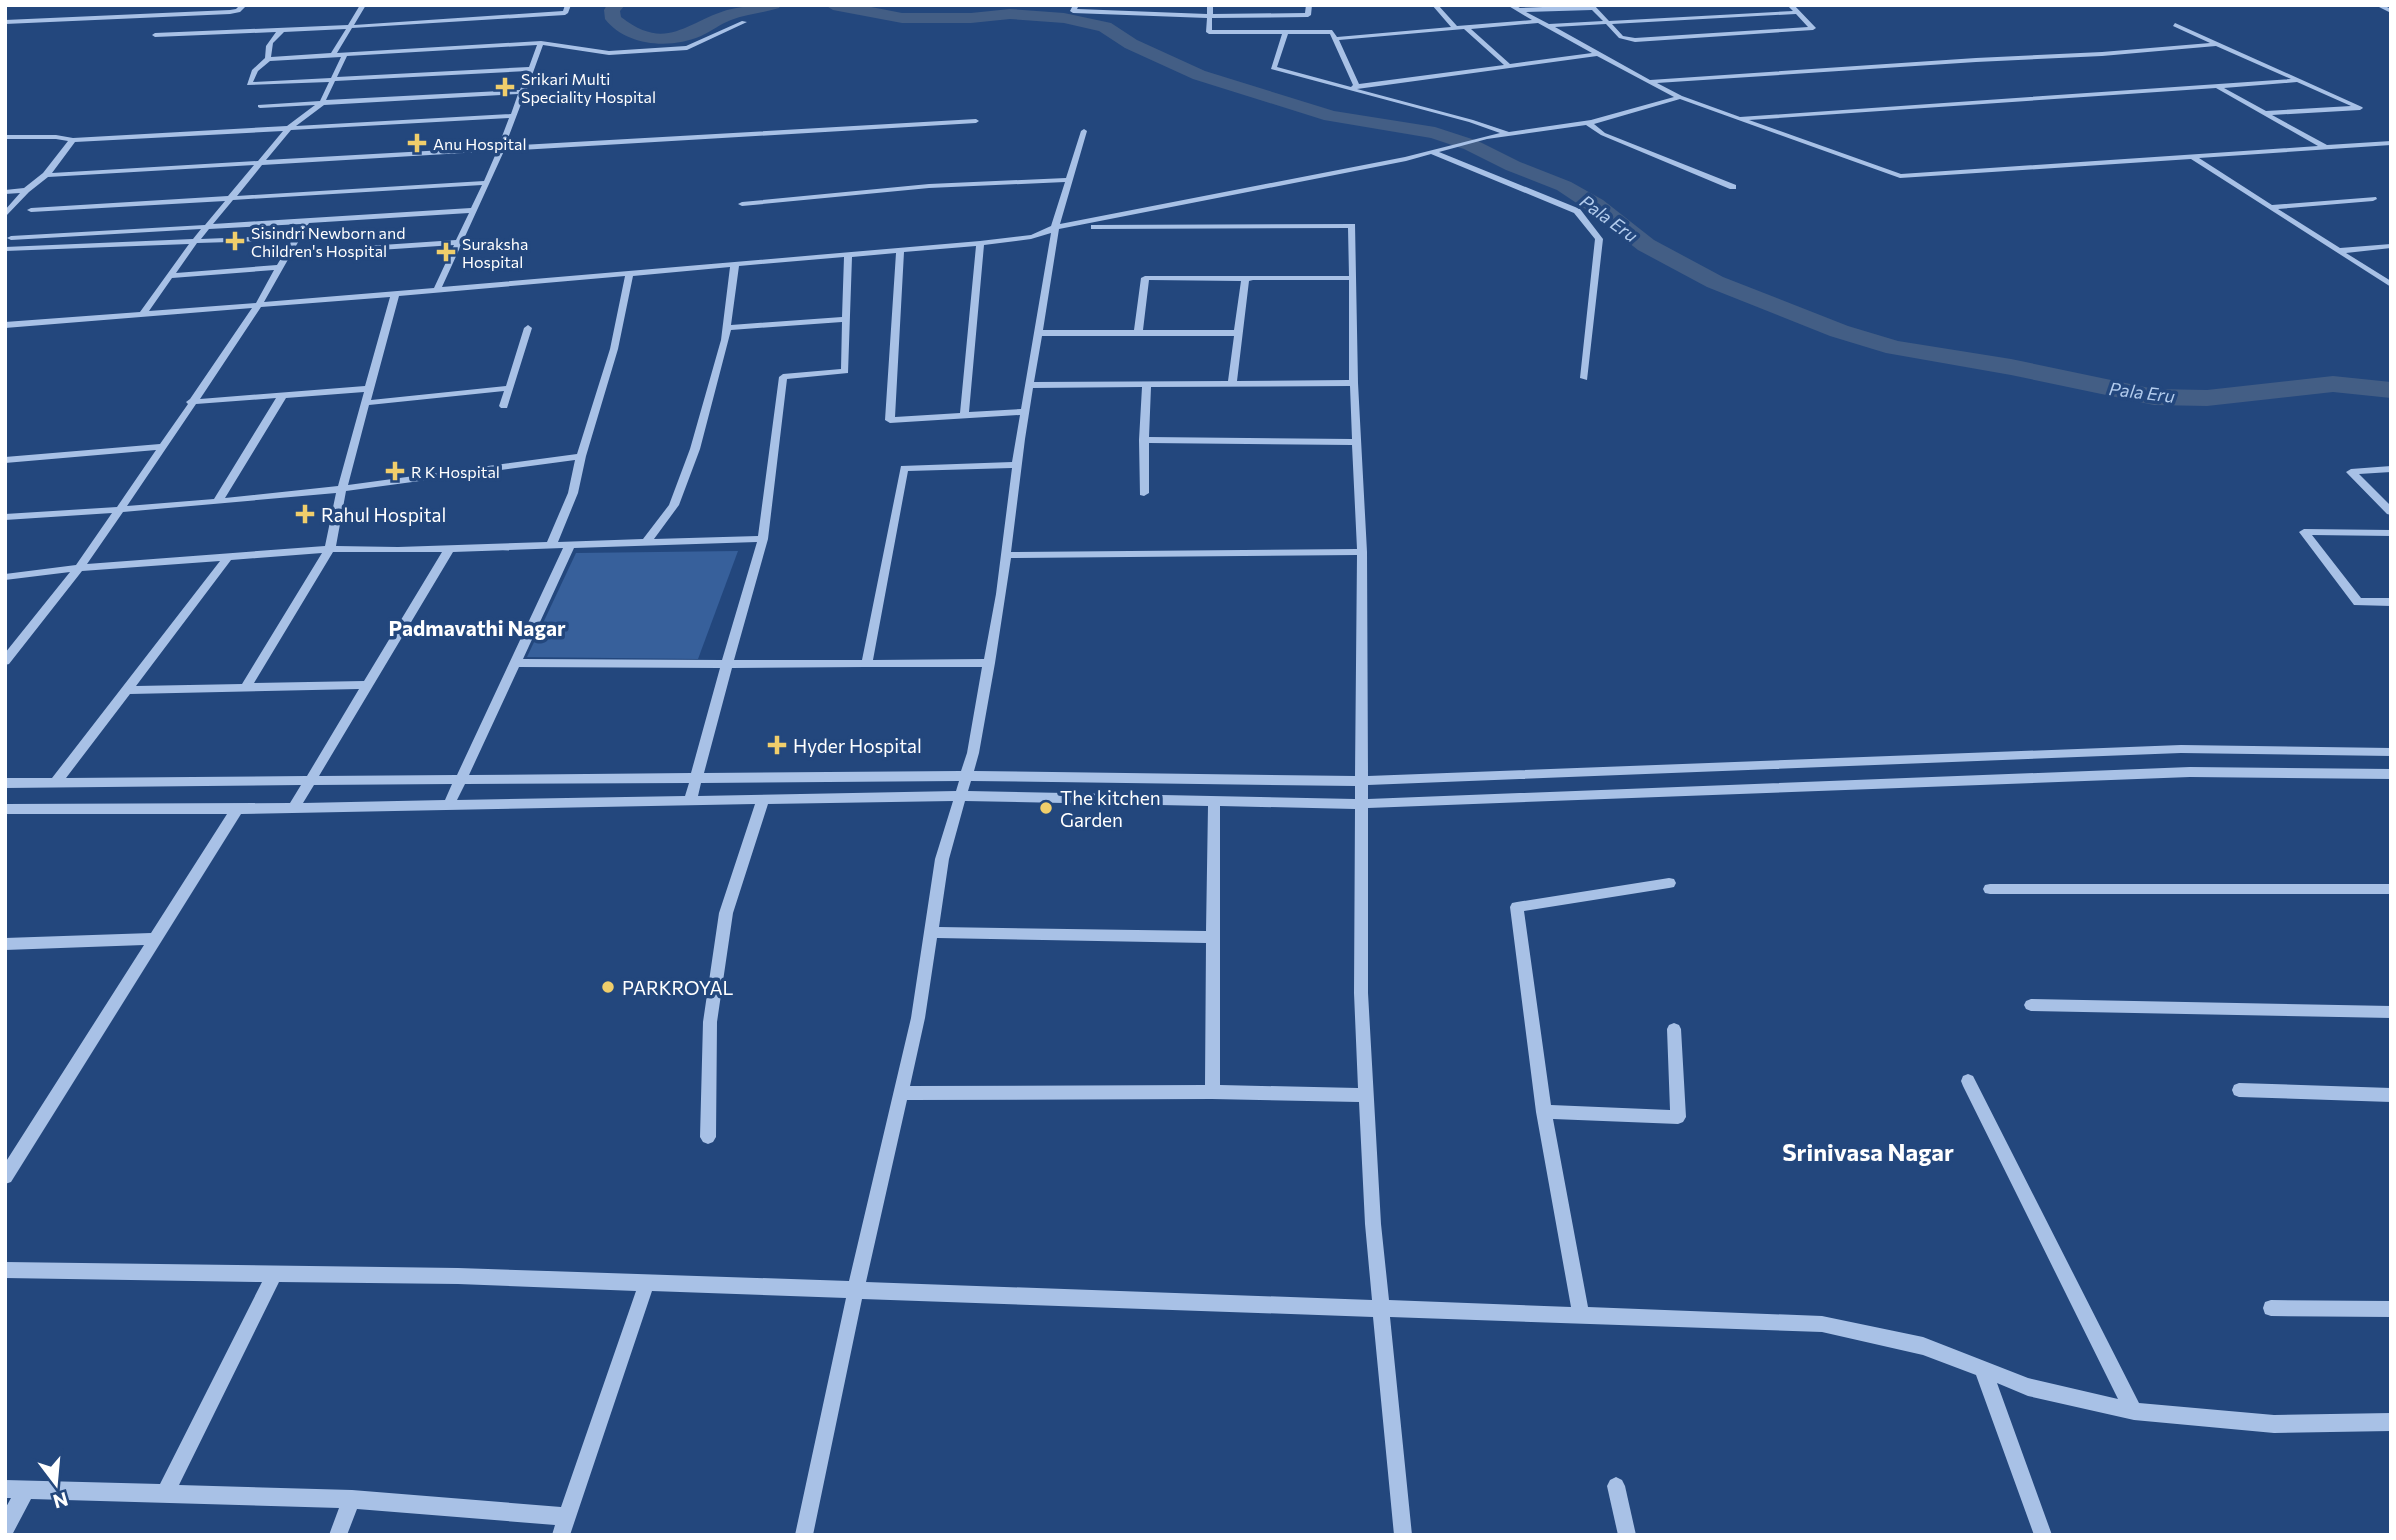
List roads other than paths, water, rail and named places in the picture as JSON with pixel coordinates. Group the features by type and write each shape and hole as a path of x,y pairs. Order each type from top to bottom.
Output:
{"street":[{"path":"5,22 230,12 238,11 244,5"},
{"path":"333,55 363,5"},
{"path":"155,35 349,29 565,13 568,5"},
{"path":"1076,5 1073,11 1210,15 1308,15 1309,5"},
{"path":"1210,5 1209,32 1332,32 1357,86"},
{"path":"1434,5 1455,28"},
{"path":"1510,5 1680,97 1900,176 2391,143"},
{"path":"1519,10 1592,6 1621,37 1636,40 1813,28 1790,5"},
{"path":"2378,5 2391,11"},
{"path":"1701,11 1707,18"},
{"path":"1546,26 1798,12"},
{"path":"1335,39 1538,20"},
{"path":"531,69 249,84 255,70 268,59 541,43 609,53 687,48 744,22"},
{"path":"2175,25 2360,108 2265,113"},
{"path":"1465,27 1509,66"},
{"path":"268,59 266,49 271,39 282,31"},
{"path":"1286,32 1273,68 1471,121 1508,134"},
{"path":"437,290 501,149 541,43"},
{"path":"1649,82 1963,60 2115,53 2217,44"},
{"path":"143,313 195,241 259,163 289,128 322,103 345,54"},
{"path":"1349,90 1357,86 1597,54"},
{"path":"1739,119 2295,81"},
{"path":"2216,86 2326,148"},
{"path":"260,106 522,92"},
{"path":"519,102 654,96"},
{"path":"5,325 981,243 1050,233 1055,227 1172,206 1432,152 1471,141 1587,122 1680,97"},
{"path":"5,137 56,137 73,140 513,116"},
{"path":"46,175 976,121"},
{"path":"1587,122 1603,134 1733,187"},
{"path":"804,1535 856,1289 918,1018 942,859 967,776 989,663 1055,227 1084,131"},
{"path":"5,215 26,190 46,175 73,140"},
{"path":"1432,152 1577,211 1587,221 1599,239 1584,378"},
{"path":"2193,157 2391,285"},
{"path":"742,204 929,186 1069,180"},
{"path":"32,210 486,183"},
{"path":"5,192 26,190"},
{"path":"2270,207 2373,198"},
{"path":"11,239 474,210"},
{"path":"5,661 79,568 163,447 259,304 306,221"},
{"path":"1055,227 1352,226 1354,383 1362,552 1361,993 1373,1224 1403,1535"},
{"path":"5,249 297,237"},
{"path":"288,254 459,242"},
{"path":"964,415 981,243"},
{"path":"2338,251 2391,247"},
{"path":"900,249 890,420 1025,412"},
{"path":"690,801 763,540 783,377 845,371 848,253"},
{"path":"646,542 674,505 695,449 726,328 734,263"},
{"path":"170,276 281,267"},
{"path":"551,546 573,494 581,456 614,349 629,272"},
{"path":"1138,333 1145,278 1352,278"},
{"path":"1232,384 1245,278 1254,279"},
{"path":"246,687 330,549 342,489 395,294"},
{"path":"726,328 846,319"},
{"path":"504,406 528,328"},
{"path":"1038,332 1238,333"},
{"path":"1029,385 1354,383"},
{"path":"1144,493 1147,384"},
{"path":"191,402 368,388"},
{"path":"365,403 509,388"},
{"path":"218,502 283,396"},
{"path":"1144,440 1357,442"},
{"path":"5,460 163,447"},
{"path":"5,516 218,502 342,489 581,456"},
{"path":"867,664 904,468 1017,465"},
{"path":"2391,469 2351,472 2386,501 2391,512"},
{"path":"2391,533 2304,532 2358,601 2391,603"},
{"path":"5,577 79,568 330,549 763,540"},
{"path":"449,805 570,545"},
{"path":"294,808 450,548"},
{"path":"1006,555 1362,552"},
{"path":"56,782 228,557"},
{"path":"515,663 989,663"},
{"path":"127,690 368,685"},
{"path":"5,783 967,776 1360,781 2181,749 2391,752"},
{"path":"5,809 237,809 961,796 1360,804 2190,772 2391,774"},
{"path":"708,1137 710,1022 726,913 763,800"},
{"path":"1212,1092 1214,800"},
{"path":"5,1177 237,809"},
{"path":"1581,1314 1544,1112 1517,907 1670,883"},
{"path":"1990,889 2391,889"},
{"path":"931,932 1213,937"},
{"path":"5,944 154,939"},
{"path":"2031,1005 2391,1012"},
{"path":"1544,1112 1678,1117 1674,1029"},
{"path":"1968,1081 2134,1411"},
{"path":"2239,1090 2391,1095"},
{"path":"901,1093 1212,1092 1366,1095"},
{"path":"5,1270 647,1282 1822,1324 1923,1346 2028,1387 2134,1411 2274,1424 2391,1422"},
{"path":"165,1493 275,1273"},
{"path":"5,1489 352,1499 564,1526 647,1282"},
{"path":"2271,1308 2391,1309"},
{"path":"1983,1370 2043,1535"},
{"path":"1616,1486 1627,1535"},
{"path":"5,1528 26,1490"},
{"path":"338,1535 352,1499"}],"waterway":[{"name":"Pala Eru","path":"617,5 612,10 613,19 622,26 641,36 662,39 684,36 729,15 773,5"},
{"name":"Pala Eru","path":"833,5 902,18 971,18 1010,14 1064,18 1105,27 1131,44 1199,75 1331,116 1435,133 1471,145 1513,166 1564,186 1595,205 1646,245 1715,282 1839,331 1895,348 2011,367 2154,397 2207,398 2333,384 2391,390"}],"place":[{"name":"Srikari Multi Speciality Hospital","path":"505,87"},
{"name":"Anu Hospital","path":"417,143"},
{"name":"Sisindri Newborn and Children's Hospital","path":"235,241"},
{"name":"Suraksha Hospital","path":"446,252"},
{"name":"R K Hospital","path":"395,471"},
{"name":"Rahul Hospital","path":"305,514"},
{"name":"Hyder Hospital","path":"777,745"},
{"name":"The kitchen Garden","path":"1046,808"},
{"name":"PARKROYAL","path":"608,987"}],"district":[{"name":"Padmavathi Nagar","path":"477,627"},
{"name":"Srinivasa Nagar","path":"1868,1151"}]}
